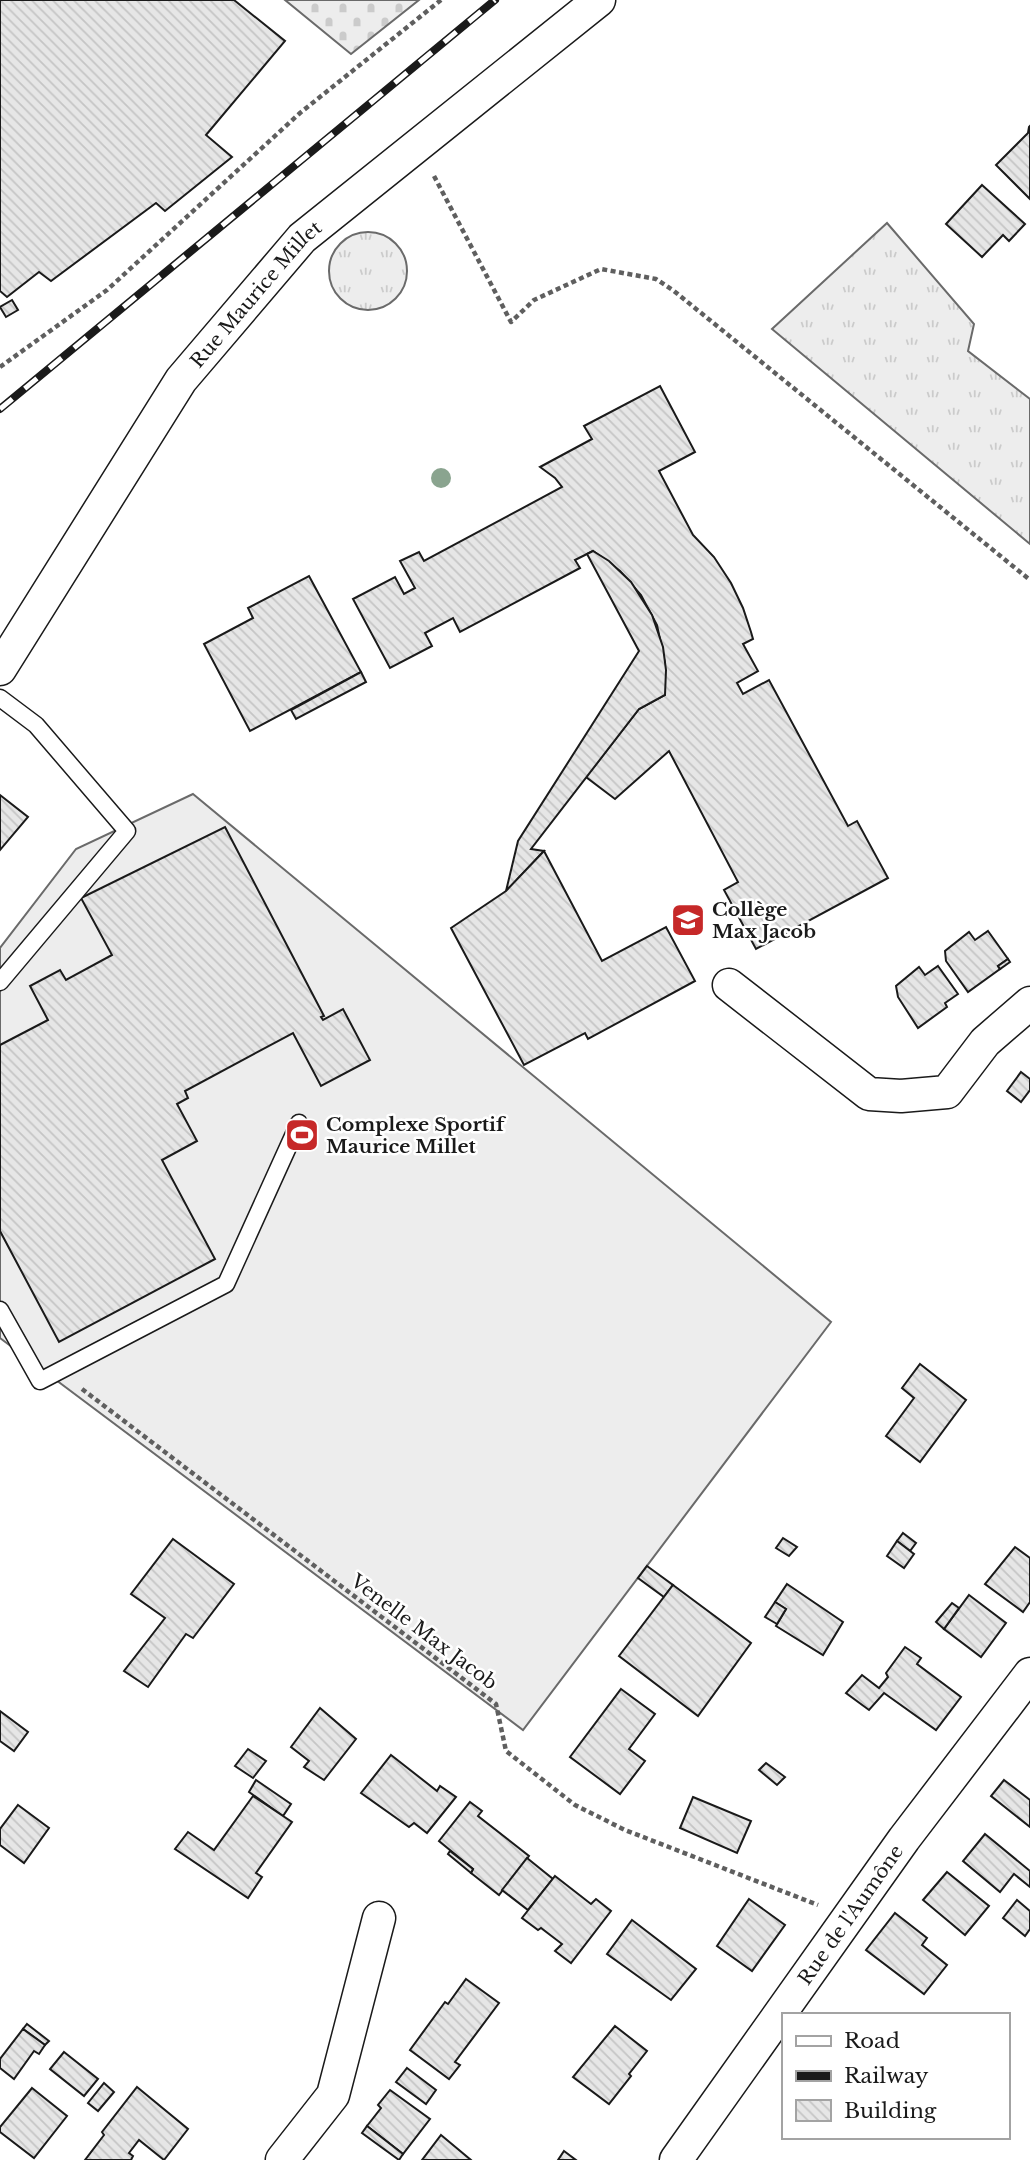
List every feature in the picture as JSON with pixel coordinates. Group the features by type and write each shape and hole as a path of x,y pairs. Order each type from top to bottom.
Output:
{"street":[{"name":"Rue Maurice Millet","path":"0,668 181,380 302,238 599,0"},
{"path":"729,985 869,1094 901,1096 947,1091 985,1042 1030,1003"},
{"name":"Rue de l'Aumône","path":"676,2160 904,1839 1030,1674"},
{"path":"282,2160 334,2095 379,1919"}],"lane":[{"path":"0,698 36,724 127,831 0,982"},
{"path":"0,1310 40,1381 226,1284 299,1123"}],"path":[{"path":"0,367 107,290 300,114 441,0"},
{"path":"415,145 424,156 511,322 534,300 601,269 656,279 1030,580"},
{"name":"Venelle Max Jacob","path":"59,1371 496,1704 506,1751 575,1805 625,1830 820,1906 844,1924"}],"green space":[{"path":"285,0 419,0 351,54"},
{"path":"887,223 974,324 968,351 1030,399 1030,544 772,329"},
{"path":"368,232 383,235 396,243 404,256 407,271 404,286 396,299 383,307 368,310 353,307 340,299 332,286 329,271 332,256 340,243 353,235"}],"shaded area":[{"name":"Complexe Sportif Maurice Millet","path":"193,794 831,1322 523,1730 0,1338 0,948 76,849"}],"building":[{"path":"0,0 234,0 285,41 206,135 232,157 165,211 156,203 51,281 39,272 7,297 0,291"},
{"path":"1029,127 1030,199 996,165 1028,133"},
{"path":"982,185 1025,224 1009,241 1003,235 982,257 946,224"},
{"path":"12,300 18,310 6,317 0,307"},
{"path":"660,386 695,452 659,471 693,535 714,557 731,583 753,639 743,644 758,671 737,683 743,694 769,680 848,826 857,821 888,878 756,949 724,890 738,882 669,751 615,799 586,777 639,709 665,695 665,663 657,625 641,595 620,571 593,551 575,560 580,568 460,632 453,618 425,633 432,646 390,668 353,599 395,577 404,594 415,588 400,561 419,552 424,561 562,487 540,467 592,439 584,426"},
{"path":"593,551 609,561 631,582 652,615 663,647 665,695 639,709 531,849 544,851 506,891 518,841 639,651 587,554"},
{"path":"309,576 361,672 250,731 204,644 253,618 248,608"},
{"path":"361,672 366,682 296,719 291,710"},
{"path":"0,795 28,817 0,850"},
{"path":"225,827 324,1016 321,1017 323,1020 343,1009 370,1060 321,1086 293,1033 185,1091 188,1098 177,1104 197,1141 162,1160 215,1259 59,1342 0,1231 0,1045 48,1020 30,986 60,970 66,980 112,955 81,898"},
{"path":"544,851 602,961 666,927 695,981 588,1039 585,1033 524,1065 451,928 506,891"},
{"path":"988,931 1008,959 998,966 1000,969 968,992 946,961 945,951 969,932 975,940"},
{"path":"1008,959 1010,962 1000,969 998,966"},
{"path":"938,966 958,994 945,1003 947,1007 918,1028 898,997 896,986 919,967 925,975"},
{"path":"1021,1072 1030,1079 1030,1090 1021,1102 1007,1091"},
{"path":"920,1364 966,1400 920,1462 886,1436 914,1398 902,1388"},
{"path":"903,1533 916,1543 910,1551 897,1541"},
{"path":"783,1538 797,1547 789,1556 776,1548"},
{"path":"173,1539 234,1584 193,1638 186,1634 148,1687 124,1671 165,1618 131,1594"},
{"path":"897,1541 914,1554 904,1568 887,1556"},
{"path":"1015,1547 1030,1558 1030,1602 1023,1612 985,1584"},
{"path":"647,1566 673,1585 664,1597 638,1578"},
{"path":"787,1584 843,1622 823,1655 776,1626 786,1609 775,1602"},
{"path":"673,1585 751,1643 698,1716 619,1656"},
{"path":"969,1595 1006,1623 981,1657 944,1629"},
{"path":"775,1602 786,1609 777,1624 765,1617"},
{"path":"952,1603 959,1608 944,1629 936,1622"},
{"path":"905,1647 921,1658 917,1664 961,1697 936,1730 884,1693 869,1710 846,1693 862,1675 879,1688 888,1677 886,1673"},
{"path":"621,1689 655,1714 629,1749 645,1761 620,1794 570,1757"},
{"path":"320,1708 356,1739 324,1780 304,1767 309,1761 291,1747"},
{"path":"0,1711 28,1732 14,1751 0,1741"},
{"path":"248,1749 266,1761 253,1778 235,1766"},
{"path":"391,1755 437,1791 440,1786 456,1797 427,1833 414,1823 409,1827 361,1793"},
{"path":"766,1763 785,1777 777,1785 759,1770"},
{"path":"256,1780 291,1804 283,1816 249,1792"},
{"path":"1004,1780 1030,1800 1030,1827 991,1796"},
{"path":"253,1796 292,1822 256,1873 262,1877 248,1898 175,1849 188,1832 214,1850"},
{"path":"693,1797 751,1821 737,1853 680,1828"},
{"path":"470,1802 482,1811 478,1816 529,1856 499,1895 471,1873 473,1869 439,1841"},
{"path":"18,1805 49,1828 24,1863 0,1845 0,1829"},
{"path":"985,1834 1030,1871 1030,1887 1014,1874 1000,1892 963,1861"},
{"path":"450,1851 473,1869 471,1873 448,1854"},
{"path":"527,1858 553,1879 528,1910 502,1890"},
{"path":"947,1872 989,1906 965,1935 923,1900"},
{"path":"555,1876 591,1904 596,1899 611,1911 571,1963 555,1951 562,1944 522,1918"},
{"path":"749,1899 785,1925 752,1971 717,1946"},
{"path":"1017,1900 1030,1911 1030,1929 1025,1936 1003,1918"},
{"path":"895,1913 927,1938 922,1945 947,1965 924,1994 866,1950"},
{"path":"632,1920 696,1969 671,2000 607,1954"},
{"path":"466,1979 499,2003 455,2062 460,2065 449,2079 410,2050 445,2002 448,2004"},
{"path":"27,2024 49,2041 45,2045 23,2029"},
{"path":"615,2026 647,2051 609,2104 573,2077"},
{"path":"23,2029 45,2045 39,2054 34,2051 14,2079 0,2068 0,2059"},
{"path":"64,2052 98,2079 84,2096 50,2069"},
{"path":"407,2068 436,2090 426,2104 396,2082"},
{"path":"104,2083 114,2092 98,2111 88,2103"},
{"path":"137,2087 188,2129 164,2160 139,2140 129,2153 133,2156 131,2160 85,2160 104,2135 102,2132"},
{"path":"32,2088 67,2116 34,2158 0,2132 0,2127"},
{"path":"390,2090 430,2119 403,2154 367,2126 381,2108 378,2105"},
{"path":"367,2126 403,2154 399,2160 362,2133"},
{"path":"441,2135 471,2160 422,2160"},
{"path":"564,2151 576,2160 558,2160"}],"railway":[{"path":"0,409 495,0"}],"place":[{"name":"Collège Max Jacob","path":"688,920"},
{"name":"Complexe Sportif Maurice Millet","path":"302,1135"}]}
